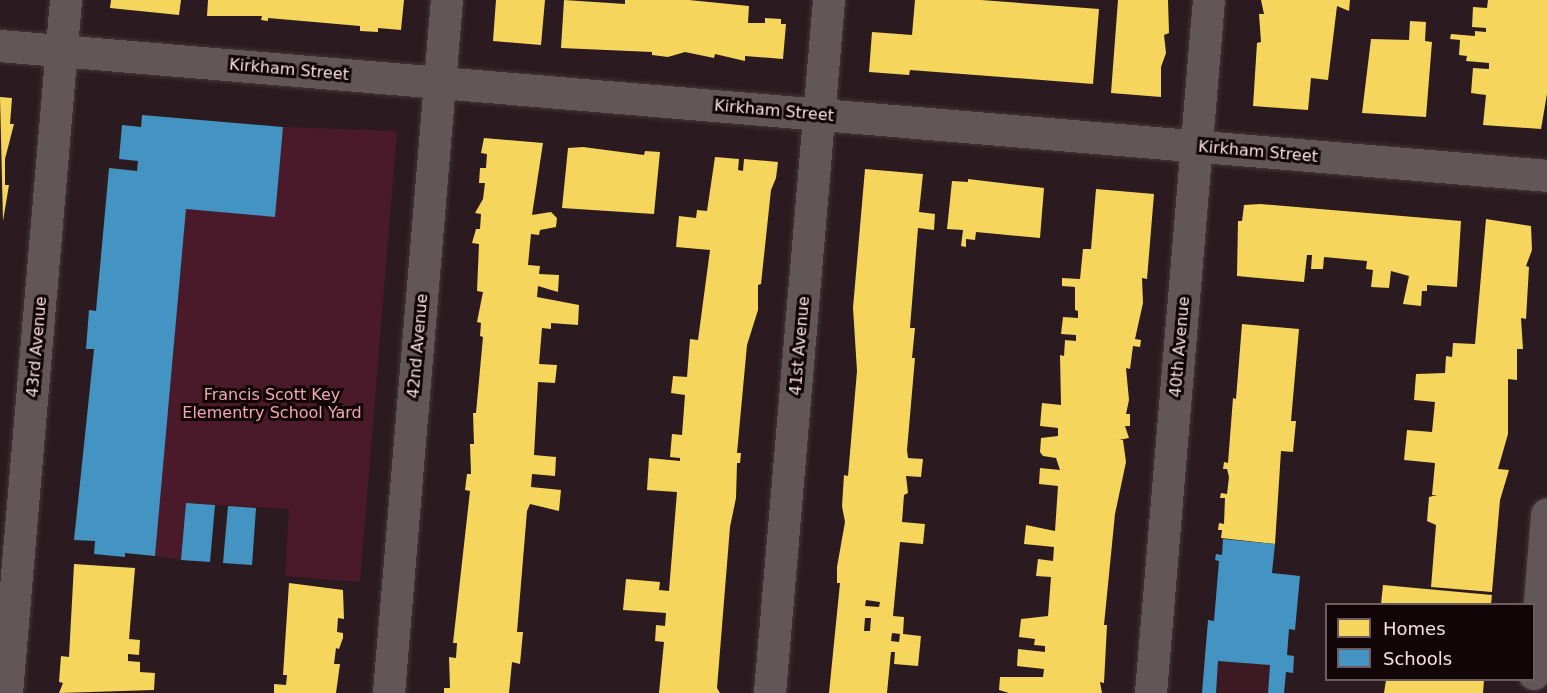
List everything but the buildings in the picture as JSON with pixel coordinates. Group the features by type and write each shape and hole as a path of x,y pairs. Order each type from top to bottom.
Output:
{"street":[{"name":"43rd Avenue","path":"8,693 66,0"},
{"name":"42nd Avenue","path":"388,693 447,0"},
{"name":"41st Avenue","path":"770,693 829,0"},
{"name":"40th Avenue","path":"1151,693 1209,0"},
{"name":"Kirkham Street","path":"0,46 1547,176"},
{"path":"1535,651 1547,515"}],"shaded area":[{"path":"1219,568 1300,576 1295,630 1289,630 1287,655 1294,656 1293,673 1286,672 1284,693 1202,693 1208,620 1214,620"}],"green space":[{"name":"Francis Scott Key Elementry School Yard","path":"283,127 397,131 360,582 285,576 289,509 186,503 181,560 155,556 186,209"}]}
